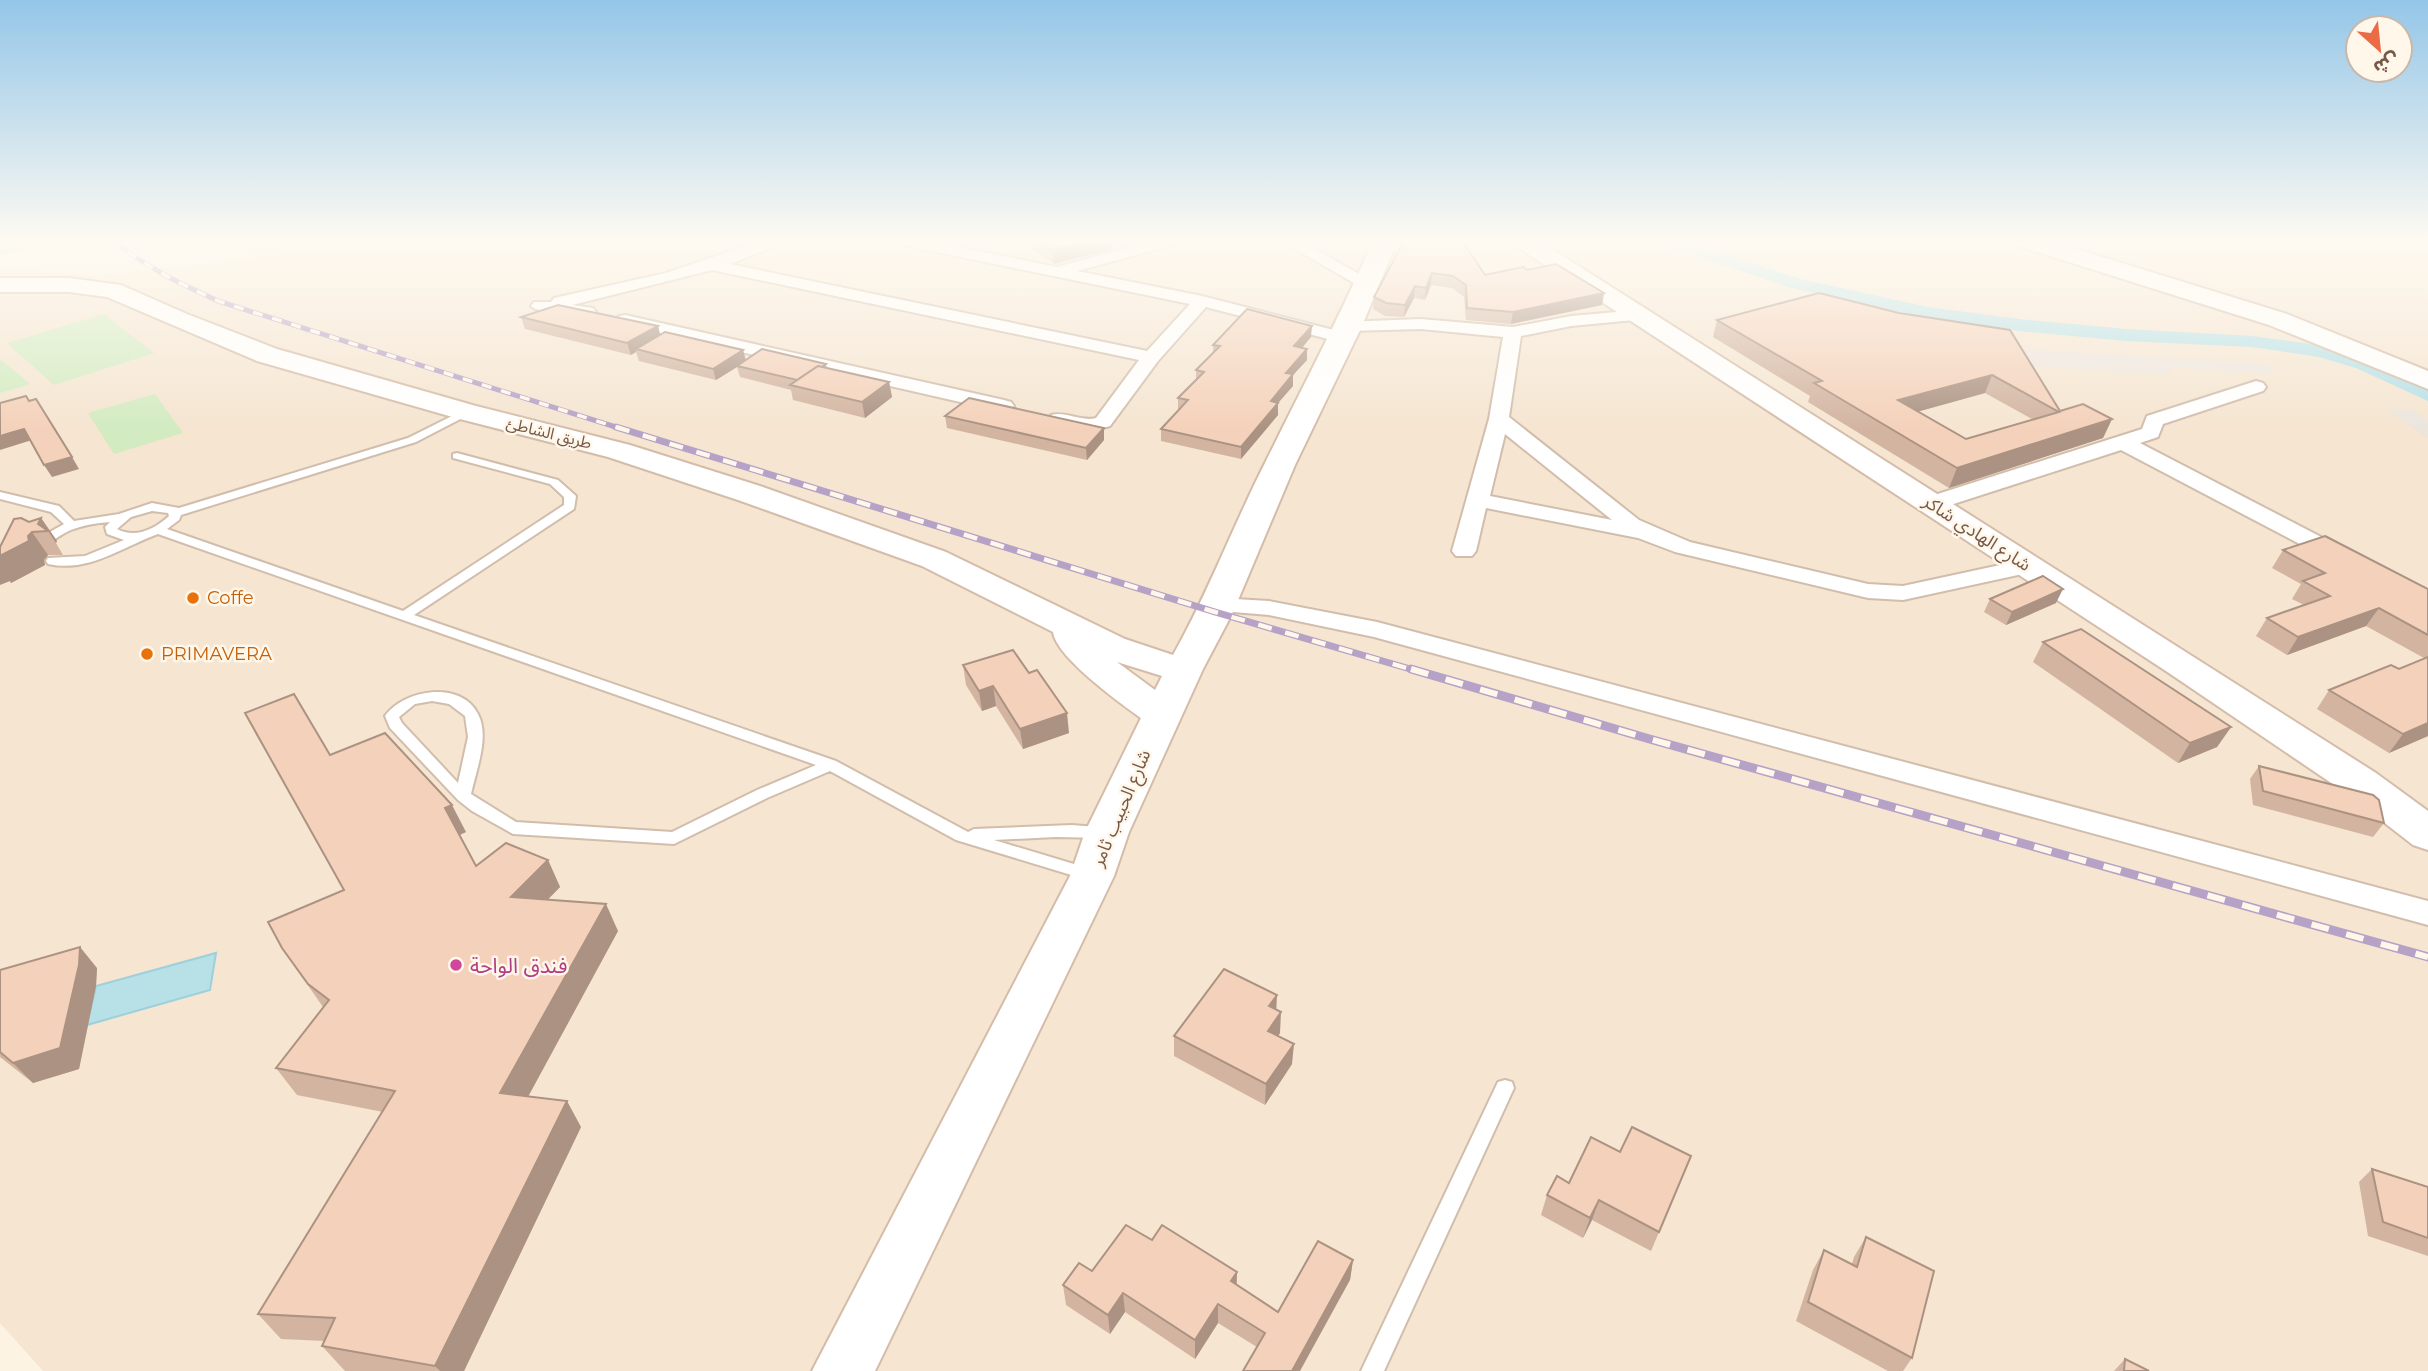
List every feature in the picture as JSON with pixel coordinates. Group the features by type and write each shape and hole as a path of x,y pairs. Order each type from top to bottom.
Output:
{"street":[{"name":"طريق الشاطئ","path":"143,303 267,355 466,412 619,451 748,493 934,559 983,581 1060,622 1148,661 1184,669"},
{"path":"555,303 540,306 590,312 1088,426 1103,422 1151,357 1200,303"},
{"path":"895,303 1151,357"},
{"path":"1211,303 1346,332 1421,324 1513,332 1571,321 1639,315"},
{"name":"شارع الحبيب ثامر","path":"843,1371 1092,876 1107,832 1184,669 1218,605 1279,465 1358,303"},
{"name":"شارع الهادي شاكر","path":"1620,303 2361,783 2428,834"},
{"path":"2225,303 2428,381"},
{"path":"1464,551 1499,419 1513,332"},
{"path":"1930,504 2151,433 2154,420 2256,387"},
{"path":"1499,419 1647,534"},
{"path":"2122,442 2360,566"},
{"path":"1478,500 1647,534 1683,547 1868,591 1903,593 2028,566"},
{"path":"1218,605 1269,608 1377,630 2428,913"},
{"name":"طريق الشاطئ","path":"1060,622 1109,677 1163,714"}],"lane":[{"path":"120,518 111,527 111,531 120,536 138,536 158,530 172,521 176,513 412,440 466,412"},
{"path":"404,616 570,506 570,496 554,482 457,456"},
{"path":"0,495 55,509 72,526"},
{"path":"45,540 53,533 72,526 105,518 120,518 152,507 169,507 176,513"},
{"path":"158,530 831,765 962,836 1092,876"},
{"path":"52,561 88,559 125,545 138,536"},
{"path":"463,796 475,737 472,715 459,703 434,695 416,698 399,706 392,716 395,726 463,796 513,828 674,838 762,794 831,765"},
{"path":"962,836 1031,834 1069,829 1107,832"},
{"path":"1371,1371 1504,1088"}],"shaded area":[{"path":"0,303 2428,303 2428,1371 43,1371 0,1323"},
{"path":"2003,348 2267,364 2276,374 2168,367 2173,374 2013,365"},
{"path":"2411,409 2428,421 2428,438 2387,410"}],"green space":[{"path":"104,314 154,353 54,385 7,343"},
{"path":"0,359 30,384 0,393"},
{"path":"155,394 183,433 114,454 88,413"}],"water":[{"path":"216,953 210,990 87,1025 96,986"}],"building":[{"path":"1467,303 1556,303 1513,312 1467,308"},
{"path":"1781,303 1859,303 1899,313 2010,330 2060,411 2083,404 2112,419 1957,468 1814,383 1822,381 1717,320","holes":["1992,375 2059,412 1966,439 1898,400"]},
{"path":"558,305 658,326 627,343 521,317"},
{"path":"1247,309 1312,326 1294,346 1307,349 1286,373 1293,374 1271,401 1278,403 1241,447 1161,429 1188,400 1178,398 1204,372 1196,370 1220,346 1213,345"},
{"path":"665,332 743,350 713,369 636,349"},
{"path":"762,349 826,364 818,366 797,380 737,366"},
{"path":"818,366 889,382 862,402 790,385"},
{"path":"26,396 29,401 36,399 72,457 44,465 24,429 0,436 0,403"},
{"path":"969,398 1104,428 1086,448 945,416"},
{"path":"21,518 29,522 41,518 38,524 48,531 32,532 28,536 29,541 0,556 0,547 14,519"},
{"path":"2325,536 2428,589 2428,635 2379,608 2298,637 2267,618 2330,596 2303,581 2325,573 2283,550"},
{"path":"2043,576 2063,589 2012,612 1990,599"},
{"path":"2081,629 2231,727 2190,743 2043,642"},
{"path":"1013,650 1029,673 1037,670 1067,713 1020,729 993,686 979,691 963,665"},
{"path":"2428,657 2428,723 2403,734 2329,690 2391,665 2399,669"},
{"path":"294,694 330,755 385,733 452,805 445,808 476,866 506,843 548,860 511,897 606,904 500,1093 567,1101 435,1366 322,1346 335,1318 258,1314 395,1091 276,1068 329,1000 308,984 282,948 268,922 344,890 245,713"},
{"path":"2259,766 2373,795 2379,800 2384,823 2263,791"},
{"path":"80,947 79,965 60,1048 13,1063 0,1052 0,970"},
{"path":"1224,969 1277,995 1269,1006 1281,1012 1268,1031 1294,1044 1266,1084 1174,1036"},
{"path":"1632,1127 1691,1156 1659,1232 1599,1200 1590,1218 1547,1195 1557,1176 1569,1183 1591,1137 1620,1152"},
{"path":"2372,1169 2428,1187 2428,1238 2383,1222"},
{"path":"1126,1225 1152,1240 1162,1225 1237,1272 1231,1281 1278,1312 1318,1241 1353,1260 1292,1371 1243,1371 1265,1333 1218,1304 1195,1340 1123,1293 1108,1315 1063,1285 1079,1263 1092,1271"},
{"path":"1866,1237 1934,1271 1912,1358 1808,1302 1824,1250 1857,1267"},
{"path":"2125,1359 2149,1371 2124,1371"}],"waterway":[{"path":"1878,303 1928,313 2019,325 2297,347 2341,356 2363,364 2428,395"}],"railway":[{"path":"224,303 622,429"},
{"path":"616,427 1215,612 1417,671"},
{"path":"1411,669 1646,738 2428,957"}],"place":[{"name":"Coffe","path":"193,598"},
{"name":"PRIMAVERA","path":"147,654"},
{"name":"فندق الواحة","path":"456,965"}]}
